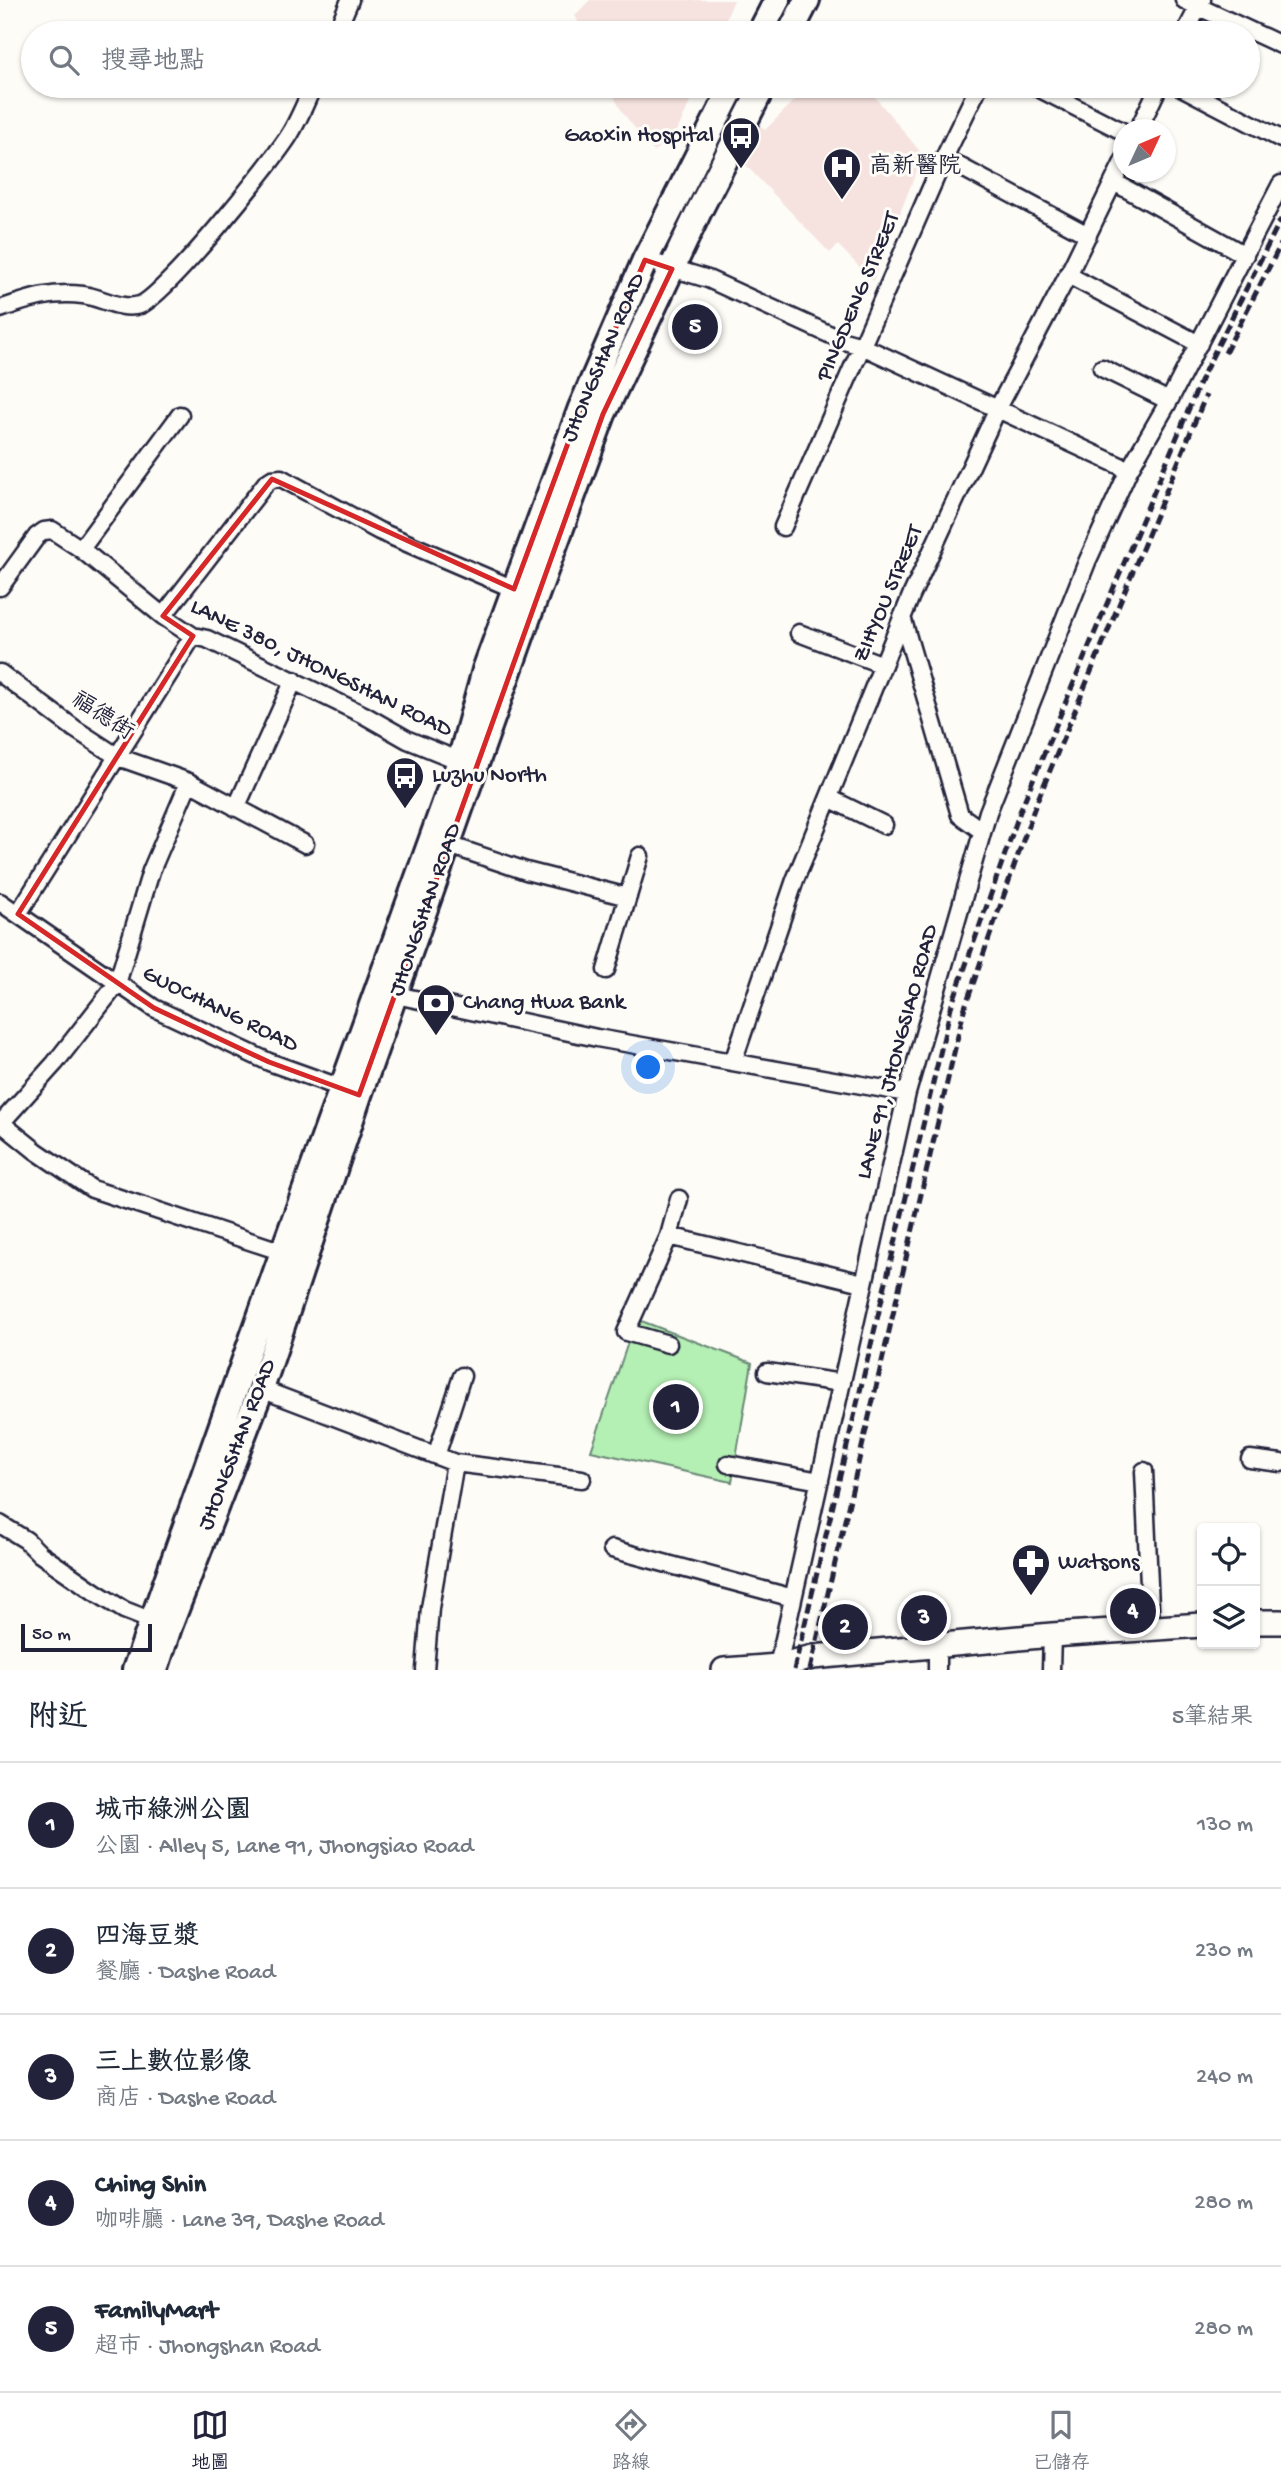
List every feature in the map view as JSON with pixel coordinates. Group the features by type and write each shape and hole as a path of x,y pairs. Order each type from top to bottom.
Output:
{"main road":[{"path":"766,21 777,0"},
{"path":"796,21 807,0"},
{"name":"JHONGSHAN ROAD","path":"135,1670 160,1624 261,1389 351,1092 460,761 485,670 581,408 645,260 727,98"},
{"name":"JHONGSHAN ROAD","path":"155,1670 160,1624 283,1252 351,1092 396,995 524,628 603,414 698,213 757,98"}],"street":[{"path":"341,21 350,0"},
{"path":"1189,21 1195,3 1231,21"},
{"path":"1260,36 1281,46"},
{"path":"0,309 44,294 84,295 116,305 139,305 159,292 238,202 290,134 307,98"},
{"name":"PINGDENG STREET","path":"783,527 944,158 973,98"},
{"path":"1057,98 1113,126"},
{"path":"1143,119 1153,98"},
{"path":"1202,98 1281,139"},
{"path":"944,158 1088,235"},
{"name":"ZIHYOU STREET","path":"733,1062 795,880 902,617 998,410 1114,182"},
{"path":"1116,182 1245,255"},
{"name":"LANE 91, JHONGSIAO ROAD","path":"778,1668 907,1093 988,813 1087,562 1129,470 1169,401 1281,184"},
{"path":"645,260 708,279 844,341 862,346 1129,470"},
{"path":"1068,275 1199,344"},
{"path":"1102,368 1169,401"},
{"path":"81,549 180,415"},
{"path":"163,616 272,478 281,478 379,531 514,589"},
{"name":"LANE 380, JHONGSHAN ROAD","path":"0,587 37,536 52,530 81,549 163,616 193,636 207,639 364,715 408,740 460,761"},
{"path":"902,617 960,815 982,831"},
{"path":"799,633 883,665"},
{"path":"18,914 193,636"},
{"name":"福德街","path":"0,673 117,757 189,782 305,844"},
{"path":"236,807 294,680"},
{"path":"189,782 151,871 117,984 55,1063 1,1122 36,1151 92,1189 283,1252"},
{"path":"829,799 884,825"},
{"path":"449,845 526,872 628,897"},
{"path":"606,970 640,856"},
{"name":"GUOCHANG ROAD","path":"0,902 153,1008 269,1062 351,1092"},
{"path":"396,995 597,1038 907,1093"},
{"path":"667,1344 626,1332 669,1236 679,1199"},
{"path":"669,1236 863,1283"},
{"path":"767,1372 842,1383"},
{"path":"436,1456 462,1376"},
{"path":"261,1389 455,1463 582,1479"},
{"path":"1250,1460 1281,1464"},
{"path":"425,1670 430,1608 455,1463"},
{"path":"728,1464 820,1481"},
{"path":"1144,1471 1151,1629"},
{"path":"0,1524 26,1540 40,1554 95,1592 124,1610 160,1624"},
{"path":"612,1549 793,1598"},
{"path":"1260,1622 1281,1622"},
{"path":"724,1670 778,1668 813,1657 840,1663 937,1647 1052,1635 1197,1625"},
{"path":"1052,1635 1052,1670"},
{"path":"937,1647 937,1670"}],"highlighted area":[{"path":"645,260 672,269 603,414 359,1095 269,1062 154,1008 18,914 193,636 163,616 272,479 514,589 581,408"}],"shaded area":[{"path":"590,0 734,0 725,21 578,21 575,15"},
{"path":"615,98 692,98 678,129 654,152"},
{"name":"高新醫院","path":"797,98 876,98 923,155 873,281 838,245 830,253 738,157 758,123 765,130"}],"green space":[{"path":"636,1319 752,1363 732,1482 591,1451"}],"railway":[{"path":"794,1670 951,1007 1022,806 1203,375 1281,219"},
{"path":"1225,353 1281,244"},
{"path":"810,1670 964,1010 1034,809 1206,395"}],"place":[{"name":"Gaoxin Hospital","path":"741,170"},
{"name":"高新醫院","path":"842,201"},
{"name":"FamilyMart","path":"695,327"},
{"name":"Luzhu North","path":"405,810"},
{"name":"Chang Hwa Bank","path":"436,1037"},
{"name":"城市綠洲公園","path":"676,1407"},
{"name":"Watsons","path":"1031,1597"},
{"name":"Ching Shin","path":"1133,1611"},
{"name":"三上數位影像","path":"924,1618"},
{"name":"四海豆漿","path":"845,1627"}]}
